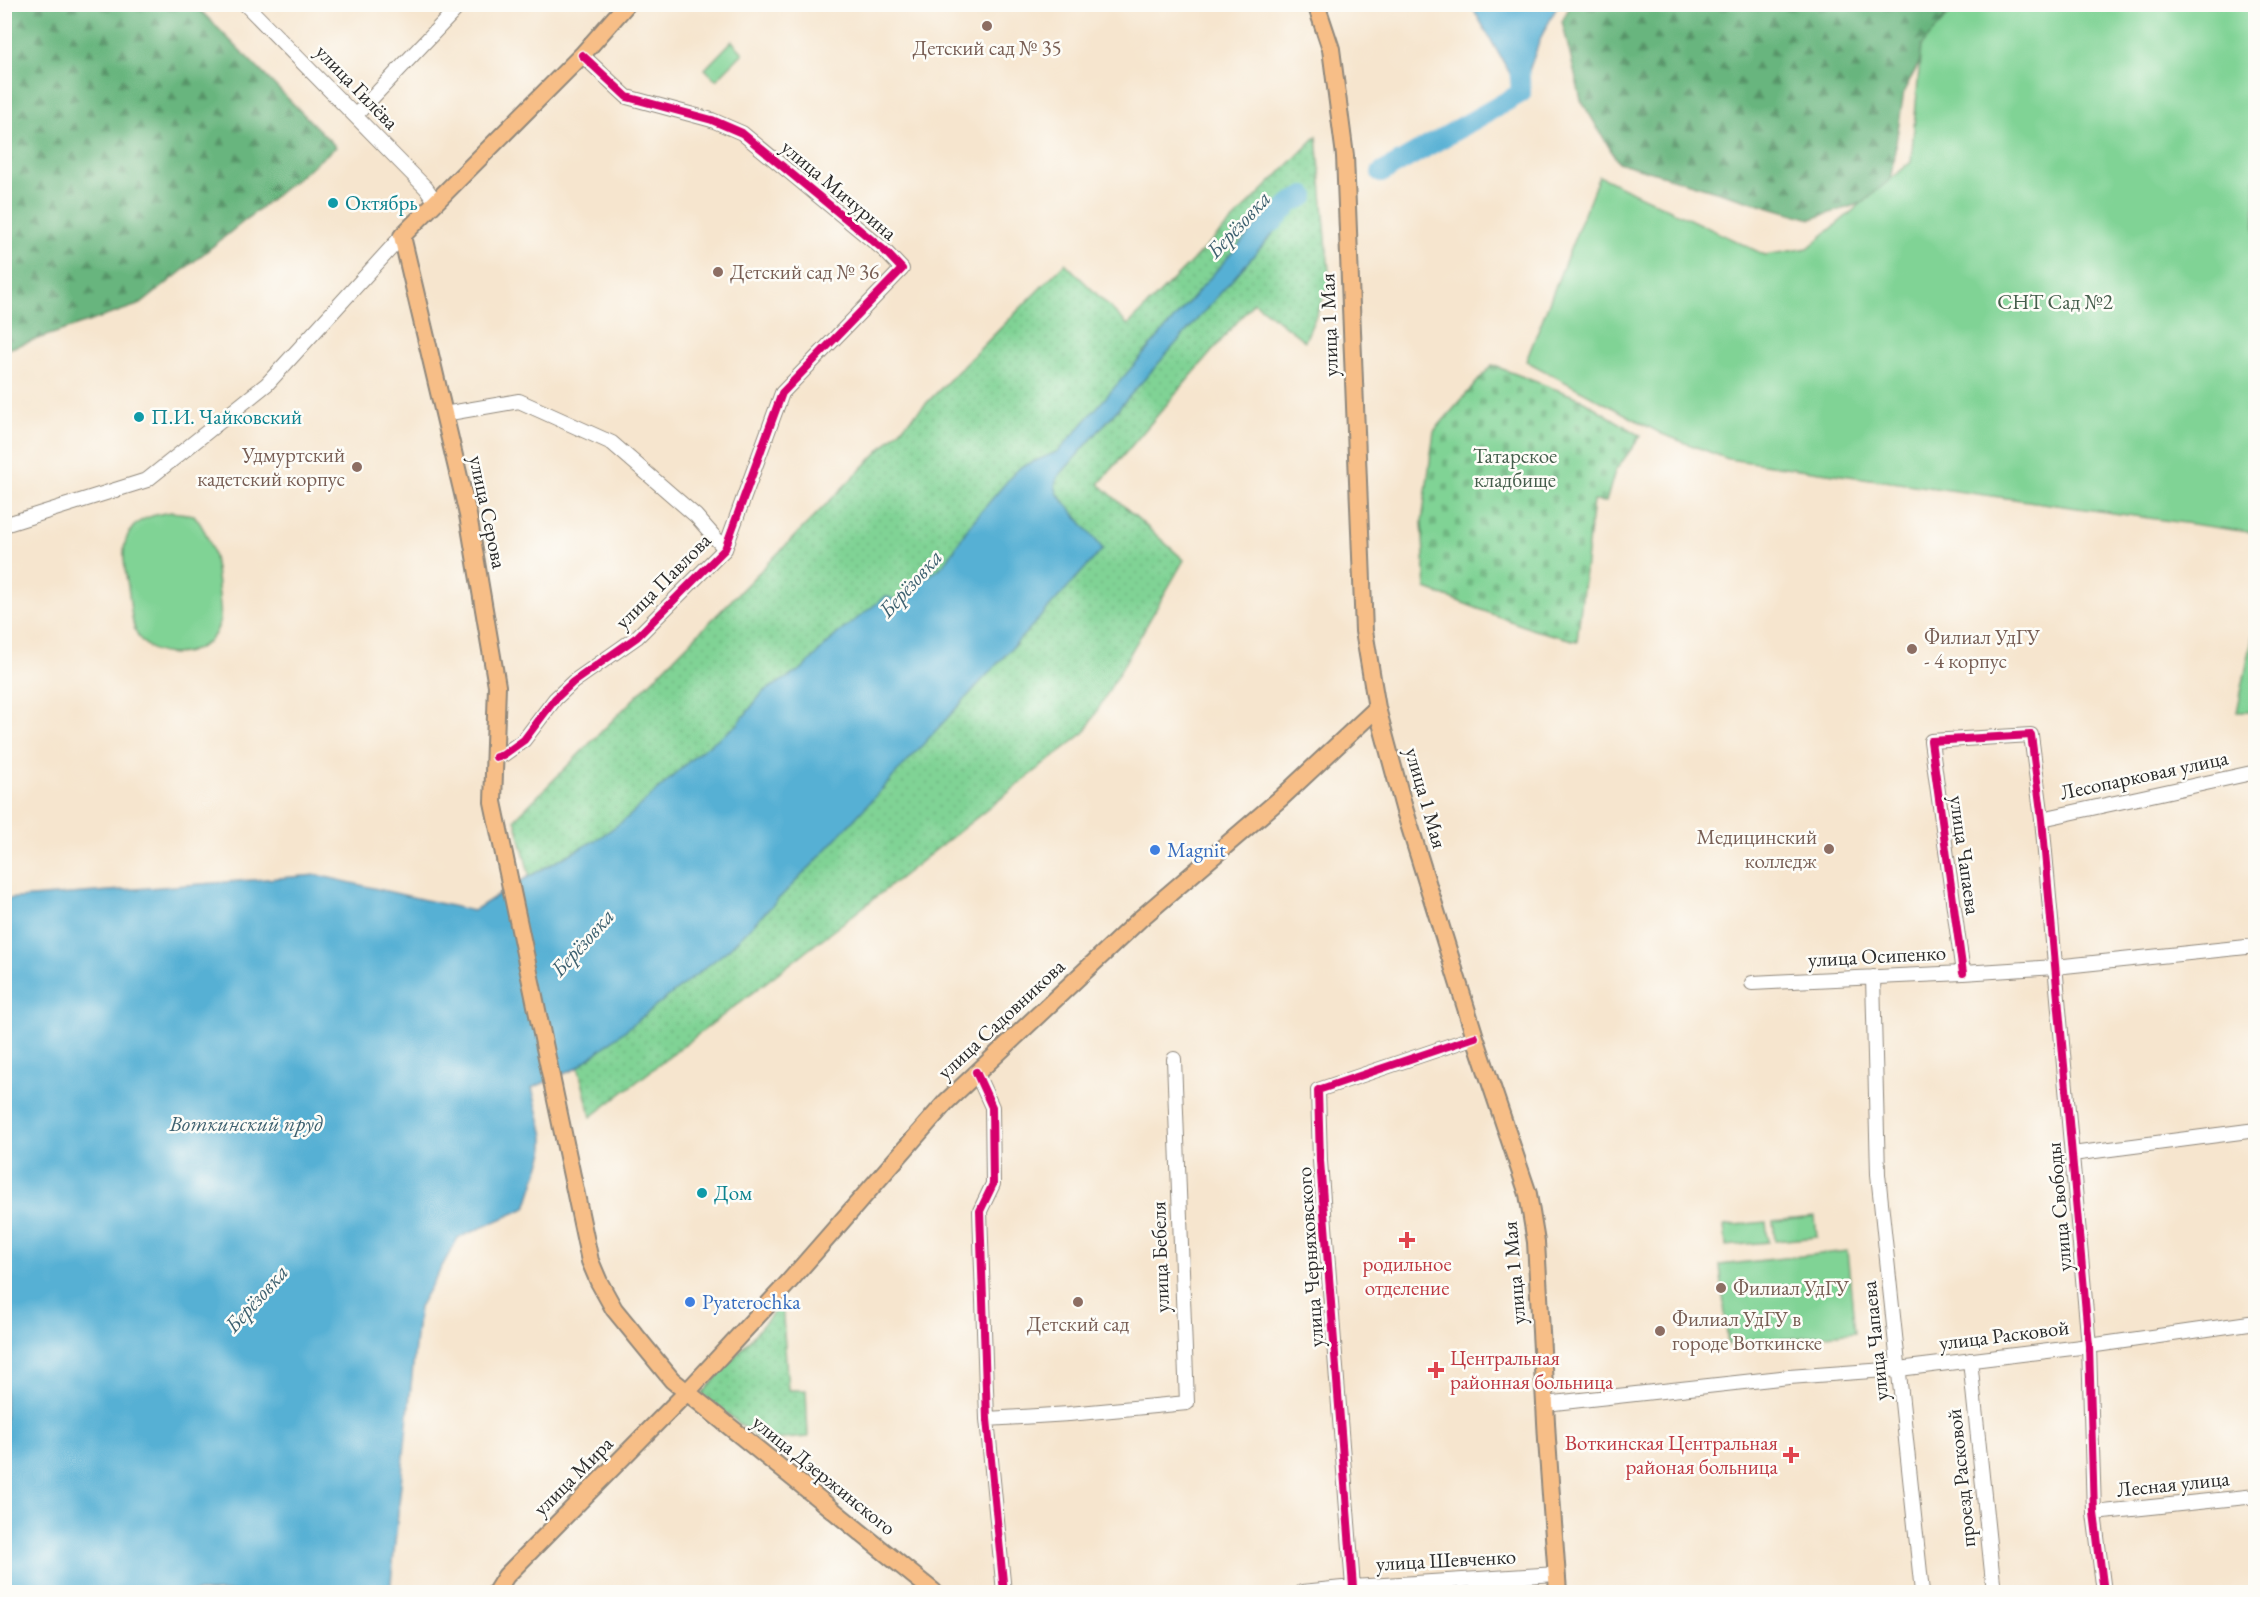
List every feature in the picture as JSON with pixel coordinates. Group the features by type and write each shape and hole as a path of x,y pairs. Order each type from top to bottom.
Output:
{"main road":[{"name":"улица 1 Мая","path":"1316,4 1331,49 1345,156 1364,620 1377,708 1404,808 1475,1037 1528,1194 1536,1242 1558,1593"},
{"path":"402,236 582,55 622,6"},
{"name":"улица Серова","path":"402,236 468,515 497,686 493,802 580,1212"},
{"name":"улица Садовникова","path":"686,1393 787,1284 946,1102 976,1072 1140,919 1281,798 1377,708"},
{"name":"улица Дзержинского","path":"580,1212 590,1261 598,1282 614,1309 672,1380 934,1593"},
{"name":"улица Мира","path":"496,1593 506,1576 686,1393"}],"street":[{"name":"улица Гилёва","path":"246,4 426,188 435,201"},
{"path":"356,116 461,4"},
{"name":"улица Мичурина","path":"582,55 627,97 712,120 742,133 884,250 902,268 782,393 776,414"},
{"path":"4,525 147,480 267,384 402,236"},
{"name":"улица Павлова","path":"444,414 519,401 612,443 696,516 725,549"},
{"name":"улица Павлова","path":"496,757 503,755 524,740 555,699 573,682 637,637 725,549 776,414"},
{"name":"улица Свободы","path":"1931,741 2031,735 2042,819 2089,1346 2094,1513 2104,1593"},
{"name":"улица Чапаева","path":"1931,741 1963,973"},
{"name":"Лесопарковая улица","path":"2042,819 2256,772"},
{"name":"улица Осипенко","path":"1752,983 2055,967 2256,946"},
{"name":"улица Чапаева","path":"1873,977 1878,1174 1922,1593"},
{"name":"улица Черняховского","path":"1353,1587 1321,1172 1318,1090 1475,1037"},
{"name":"улица Бебеля","path":"987,1419 1186,1403 1174,1059"},
{"path":"976,1072 992,1107 993,1184 980,1211 987,1419 1004,1593"},
{"path":"2072,1154 2256,1130"},
{"name":"улица Расковой","path":"1545,1404 1788,1377 1899,1369 2089,1346 2256,1322"},
{"name":"проезд Расковой","path":"1970,1360 1994,1593"},
{"name":"Лесная улица","path":"2094,1513 2256,1496"},
{"name":"улица Шевченко","path":"1302,1593 1353,1587 1557,1574"}],"green space":[{"path":"5,4 195,5 336,147 141,304 5,350"},
{"path":"1571,4 1951,5 1904,91 1888,195 1811,219 1618,162 1581,100 1562,21"},
{"name":"СНТ Сад №2","path":"1957,5 2255,5 2255,533 1728,459 1662,434 1526,361 1599,176 1765,255 1808,248 1911,162 1921,46"},
{"path":"732,41 743,53 716,80 705,69"},
{"path":"1317,136 1330,283 1305,341 1254,302 1099,484 1184,560 1085,732 848,919 591,1117 515,819 1065,263 1128,325"},
{"name":"Татарское кладбище","path":"1492,365 1579,398 1641,436 1615,471 1606,502 1593,501 1577,641 1534,630 1426,589 1422,522 1434,431"},
{"path":"172,512 194,515 207,536 214,558 220,612 218,628 209,642 186,652 167,654 149,647 134,628 124,550 127,537 139,522 149,517"},
{"path":"2255,625 2255,712 2237,712"},
{"path":"1815,1217 1817,1237 1775,1241 1773,1221"},
{"path":"1766,1222 1768,1242 1726,1246 1724,1226"},
{"path":"1847,1251 1855,1332 1728,1345 1720,1265"},
{"path":"782,1303 788,1390 806,1390 808,1437 761,1441 702,1394"}],"water":[{"path":"1471,5 1558,5 1541,37 1521,93"},
{"name":"Воткинский пруд","path":"1284,197 1291,203 1293,211 1058,477 1055,484 1057,493 1103,549 813,864 729,949 577,1068 532,1088 544,1135 544,1152 526,1208 458,1238 419,1307 390,1592 5,1592 5,899 317,875 473,911 517,883 599,838 627,818 698,753 737,725 763,692 802,669 836,635 886,596 897,601 907,600 913,596 921,581 939,569 949,558 969,526 1014,473 1021,467 1059,451 1256,225"}],"waterway":[{"name":"Берёзовка","path":"1381,173 1521,93 1519,67"},
{"name":"Берёзовка","path":"1273,222 1291,203 1305,196"}],"cycle path":[{"path":"496,757 503,755 524,740 555,699 573,682 637,637 725,549 782,393 902,269 884,250 742,133 712,120 627,97 582,55"},
{"path":"1963,973 1931,741 2031,735 2042,819 2089,1346 2094,1513 2104,1592"},
{"path":"1353,1587 1320,1161 1318,1090 1475,1037"},
{"path":"976,1072 992,1107 993,1184 980,1211 987,1419 1004,1592"}],"place":[{"name":"Детский сад № 35","path":"987,26"},
{"name":"Октябрь","path":"333,203"},
{"name":"Детский сад № 36","path":"718,272"},
{"name":"П.И. Чайковский","path":"139,417"},
{"name":"Удмуртский кадетский корпус","path":"357,467"},
{"name":"Филиал УдГУ - 4 корпус","path":"1912,649"},
{"name":"Медицинский колледж","path":"1829,849"},
{"name":"Magnit","path":"1155,850"},
{"name":"Дом","path":"702,1193"},
{"name":"родильное отделение","path":"1407,1240"},
{"name":"Филиал УдГУ","path":"1721,1288"},
{"name":"Pyaterochka","path":"690,1302"},
{"name":"Детский сад","path":"1078,1302"},
{"name":"Филиал УдГУ в городе Воткинске","path":"1660,1331"},
{"name":"Центральная районная больница","path":"1436,1370"},
{"name":"Воткинская Центральная районая больница","path":"1791,1455"}]}
